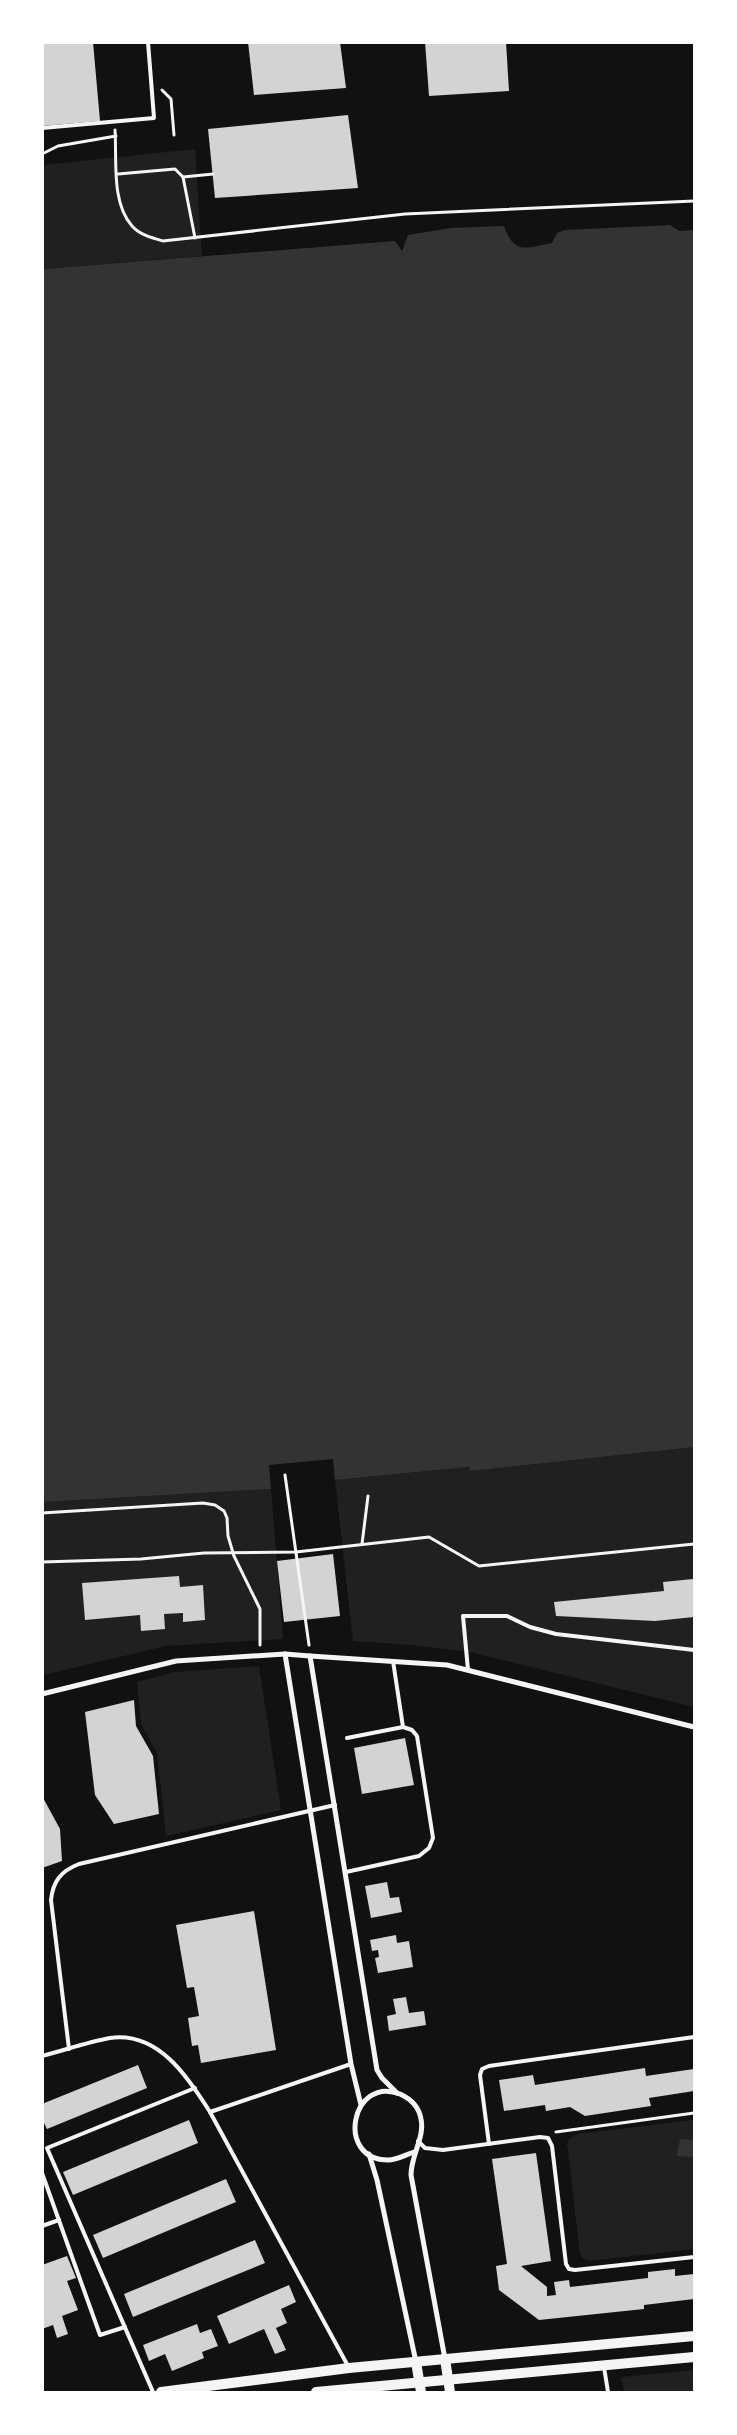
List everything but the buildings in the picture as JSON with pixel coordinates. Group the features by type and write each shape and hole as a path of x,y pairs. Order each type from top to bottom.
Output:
{"main road":[{"path":"161,2392 349,2368 694,2336"},
{"path":"316,2392 421,2387 448,2380 694,2357"},
{"path":"445,2359 450,2392"},
{"path":"416,2362 421,2387"}],"street":[{"path":"285,1654 351,2064 361,2105 354,2126 356,2137 369,2154 387,2160 414,2152"},
{"path":"42,1694 176,1661 285,1654 447,1665 694,1727"},
{"path":"310,1656 377,2070 382,2078 397,2093 406,2097 419,2112 422,2132 414,2152 411,2174 445,2359"},
{"path":"361,2105 377,2094 397,2093"},
{"path":"369,2154 377,2180 416,2362"}],"lane":[{"path":"42,128 154,118 148,42"},
{"path":"468,1670 463,1616 507,1616 530,1627 556,1634 694,1650"},
{"path":"394,1661 403,1727"},
{"path":"346,1872 419,1856 429,1848 433,1838 417,1736 412,1730 403,1727 347,1738"},
{"path":"69,2049 51,1900 52,1888 58,1877 68,1868 79,1864 335,1805"},
{"path":"489,2144 480,2075 482,2069 489,2066 694,2037"},
{"path":"42,2056 112,2038 138,2039 162,2050 195,2088 210,2112 349,2368"},
{"path":"210,2112 351,2064"},
{"path":"153,2392 47,2148 195,2088"},
{"path":"418,2141 426,2148 433,2150 540,2137 548,2138 552,2146 566,2264 569,2269 575,2270 694,2258"},
{"path":"42,2174 100,2335 125,2327"},
{"path":"42,2226 59,2220"},
{"path":"603,2365 608,2392"}],"path":[{"path":"151,79 171,99 174,135"},
{"path":"115,122 119,197 132,227 147,237 163,241 405,214 694,201"},
{"path":"42,154 58,146 116,136"},
{"path":"118,174 175,169 183,178 195,238"},
{"path":"183,178 212,174"},
{"path":"285,1475 310,1656"},
{"path":"362,1544 368,1496"},
{"path":"42,1513 203,1504 216,1505 224,1511 227,1518 228,1536 234,1556 260,1609 260,1656"},
{"path":"42,1562 141,1559 204,1553 264,1554 296,1552 429,1537 479,1566 694,1544"},
{"path":"540,2137 567,2130 694,2113"}],"shaded area":[{"path":"195,149 202,256 43,269 43,165"},
{"path":"670,225 679,231 694,230 694,1447 470,1471 469,1467 335,1480 333,1459 269,1465 271,1489 43,1502 43,269 395,241 402,251 408,235 451,228 504,226 512,242 522,247 528,247 552,243 557,233 565,230"},
{"path":"694,1447 694,1707 470,1652 412,1645 353,1641 335,1480 470,1467 471,1471"},
{"path":"271,1489 283,1639 166,1646 43,1675 43,1502"},
{"path":"259,1666 281,1810 166,1836 157,1753 141,1724 137,1682 175,1672"},
{"path":"694,2120 694,2249 588,2261 582,2258 567,2143 571,2137 577,2134"},
{"path":"680,2139 694,2140 694,2157 677,2156"},
{"path":"694,2370 694,2392 624,2392 621,2377"}]}
